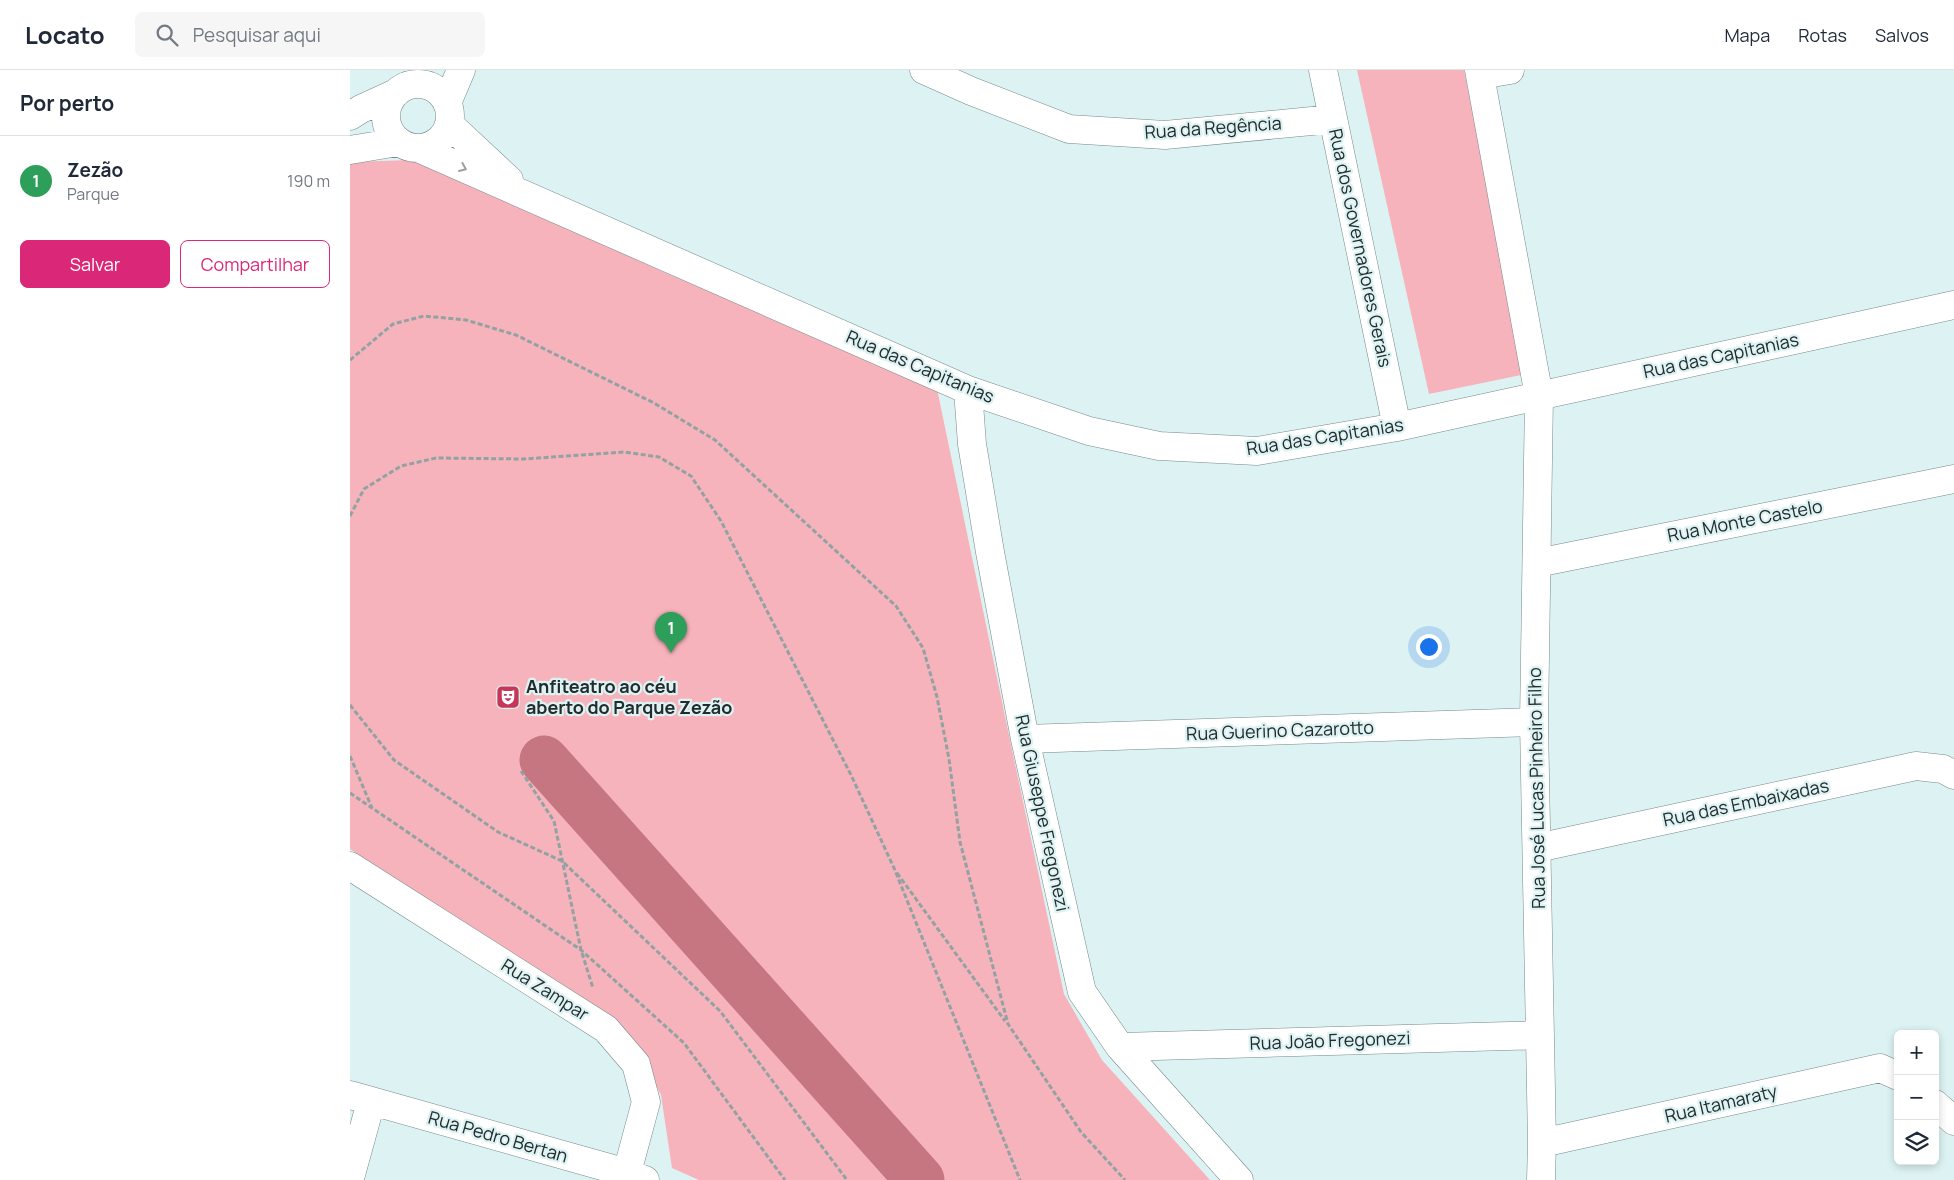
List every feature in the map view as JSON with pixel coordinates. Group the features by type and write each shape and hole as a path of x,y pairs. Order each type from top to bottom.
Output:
{"street":[{"path":"350,150 431,145 443,137 462,70"},
{"name":"Rua da Regência","path":"924,70 971,91 1069,129 1165,135 1333,119"},
{"name":"Rua dos Governadores Gerais","path":"1323,70 1397,427"},
{"path":"1510,70 1480,73 1538,396"},
{"path":"350,116 413,82 428,86 439,93 448,114"},
{"path":"408,145 389,131 386,117 388,104 413,82"},
{"name":"Rua das Capitanias","path":"448,114 523,193"},
{"name":"Rua das Capitanias","path":"408,145 523,193 968,390 1089,431 1159,446 1257,451 1397,427 1954,305"},
{"name":"Rua Giuseppe Fregonezi","path":"968,390 972,444 1025,739 1082,992 1120,1047 1239,1180"},
{"name":"Rua José Lucas Pinheiro Filho","path":"1538,396 1534,722 1542,1144 1541,1180"},
{"name":"Rua Monte Castelo","path":"1537,563 1954,479"},
{"name":"Rua Guerino Cazarotto","path":"1025,739 1534,722"},
{"name":"Rua das Embaixadas","path":"1537,848 1916,766 1943,769 1954,775"},
{"name":"Rua Zampar","path":"350,866 606,1029 636,1064 646,1102 632,1178"},
{"name":"Rua João Fregonezi","path":"1120,1047 1540,1035"},
{"name":"Rua Itamaraty","path":"1542,1144 1880,1068 1896,1075"},
{"path":"350,1178 361,1098"},
{"name":"Rua Pedro Bertan","path":"361,1098 632,1178"},
{"path":"1939,1108 1954,1121"}],"path":[{"path":"350,360 393,324 424,316 466,320 516,335 654,403 715,440 896,606 923,648 937,697 960,842 1008,1024"},
{"path":"350,516 364,489 401,466 436,458 524,459 624,452 659,457 691,476 721,521 851,774 894,868 1020,1180"},
{"path":"350,705 394,760 498,832 562,861 720,1011 847,1180"},
{"path":"350,756 373,809"},
{"path":"521,771 554,821 581,950 606,1029"},
{"path":"350,793 581,950 684,1043 785,1180"},
{"path":"894,868 1008,1024 1081,1132 1125,1180"}],"shaded area":[{"path":"1357,70 1464,70 1526,374 1429,394"},
{"path":"411,160 497,196 668,274 936,384 1064,994 1102,1060 1210,1180 699,1180 672,1168 661,1095 638,1051 591,1009 350,849 350,162"}],"waterway":[{"path":"544,760 920,1180"}],"place":[{"name":"Zezão","path":"671,653"},
{"name":"Anfiteatro ao céu aberto do Parque Zezão","path":"508,697"}]}
